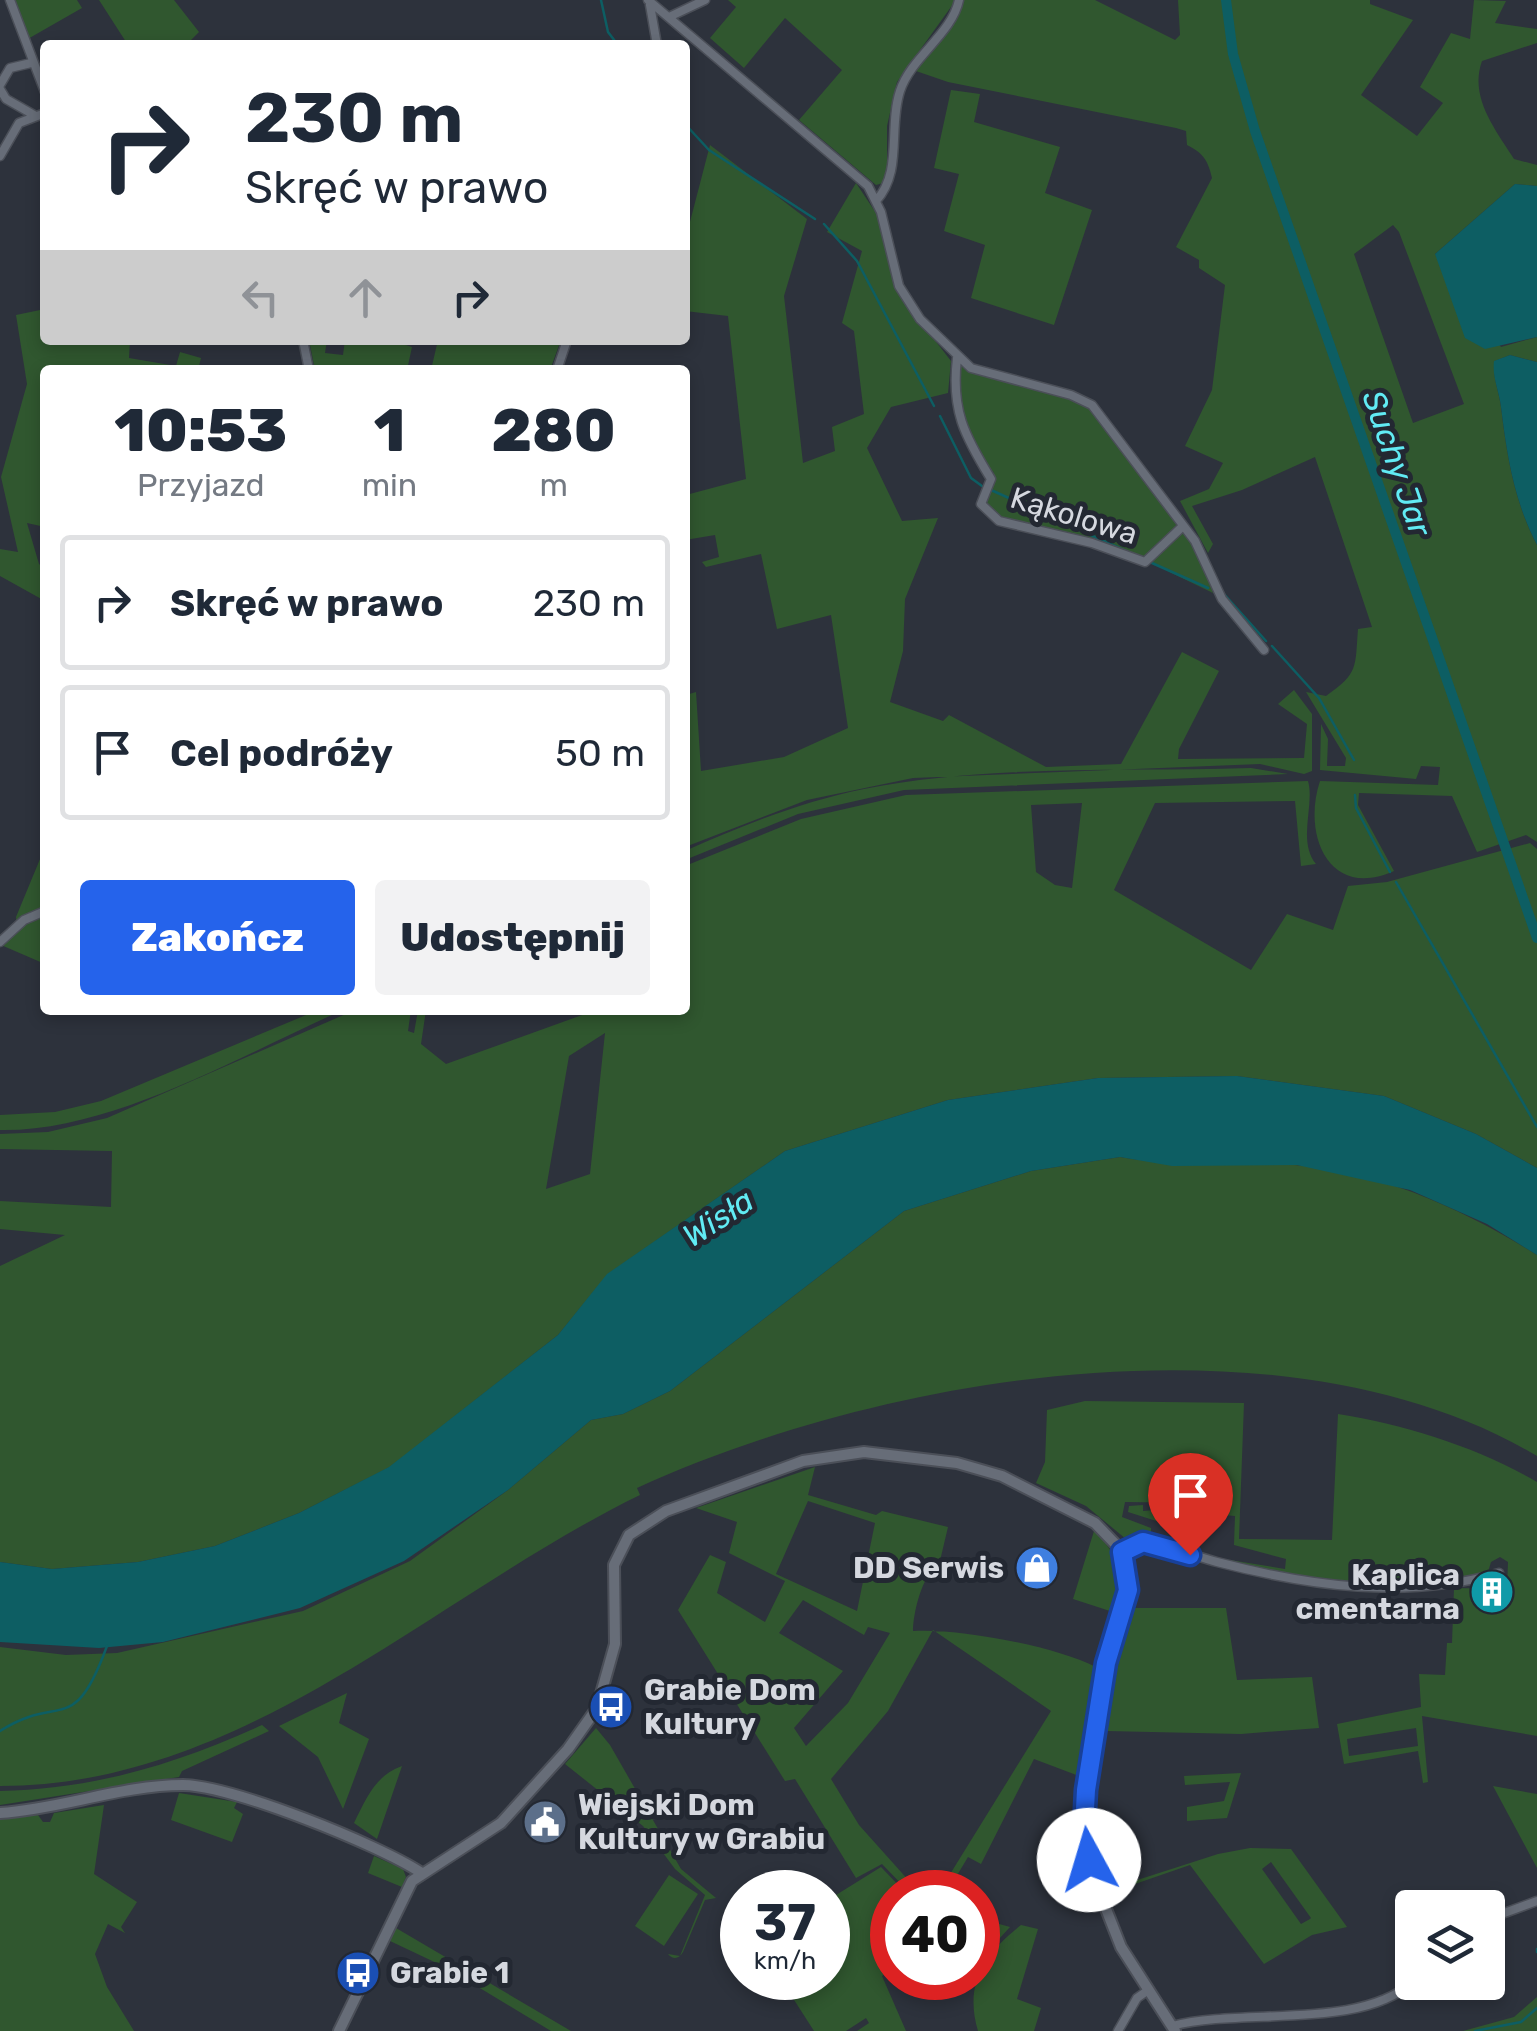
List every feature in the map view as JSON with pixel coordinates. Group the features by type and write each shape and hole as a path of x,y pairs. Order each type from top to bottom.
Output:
{"street":[{"path":"10,0 30,64 40,83"},
{"path":"670,16 706,0"},
{"path":"876,201 890,186 893,118 904,79 959,0"},
{"path":"649,2 656,40"},
{"name":"Kąkolowa","path":"649,2 868,186 876,201 899,286 920,319 957,358 992,376 1072,394 1092,405 1195,540 1218,594 1264,650"},
{"path":"30,64 10,68 0,87 6,99 34,114"},
{"path":"0,156 19,123 40,113"},
{"name":"Kąkolowa","path":"957,358 953,397 957,414 991,479 981,504 999,521 1092,543 1135,562 1145,562 1184,526"},
{"path":"0,942 24,920 40,913"},
{"path":"339,2031 391,1920 420,1872 496,1827 586,1726 603,1697 612,1664 616,1559 629,1534 654,1516 804,1461 837,1453 957,1462 1002,1476 1096,1523 1122,1552 1128,1590 1106,1663 1084,1828 1096,1886 1122,1947 1173,2028 1362,2010 1395,1996"},
{"path":"1122,1552 1143,1542 1263,1573 1364,1588 1427,1588 1499,1573"},
{"path":"0,1813 149,1788 208,1788 246,1797 420,1872"},
{"path":"1505,1912 1537,1900"},
{"path":"1118,2031 1137,1998 1147,1991"}],"green space":[{"path":"12,0 77,0 82,8 26,40"},
{"path":"99,0 174,0 199,32 191,40 125,40"},
{"path":"728,0 956,0 897,82 887,126 887,182 876,185 799,120 842,70 785,18 744,68 710,38 736,7"},
{"path":"961,0 1095,0 1175,40 1180,35 1178,0 1370,0 1370,4 1413,20 1361,95 1417,136 1443,103 1420,87 1451,33 1470,39 1474,0 1506,1 1495,23 1537,29 1537,43 1482,61 1479,87 1486,112 1514,159 1537,165 1537,186 1515,184 1435,254 1501,347 1537,337 1537,362 1510,355 1495,361 1494,367 1513,478 1537,545 1537,842 1526,835 1477,852 1452,796 1359,793 1358,805 1394,871 1371,878 1352,877 1337,870 1326,857 1315,822 1320,781 1438,785 1440,767 1421,766 1416,779 1320,770 1321,724 1328,739 1327,766 1345,766 1346,758 1306,692 1326,696 1344,681 1355,661 1358,629 1372,627 1315,457 1242,490 1192,506 1213,544 1208,553 1180,501 1209,489 1223,463 1185,446 1212,390 1225,285 1199,268 1199,260 1176,247 1212,178 1209,166 1201,154 1187,145 1186,131 948,82 913,70 961,9","holes":["1393,225 1464,404 1413,423 1354,254"]},
{"path":"951,90 980,94 974,122 1060,147 1045,193 1092,210 1054,325 971,298 985,245 944,231 959,174 934,168"},
{"path":"710,145 807,219 784,296 803,463 835,451 832,427 864,414 854,331 842,323 862,251 827,232 856,183 882,222 899,294 951,361 948,393 891,407 867,448 902,521 938,518 905,599 903,651 890,702 943,721 949,715 1046,767 1121,764 1182,652 1219,671 1179,749 1178,759 1304,758 1307,724 1278,704 1294,690 1312,714 1312,771 1304,774 1260,764 913,778 807,800 690,845 690,694 696,692 701,771 784,757 848,728 831,615 777,629 761,554 706,567 702,562 719,557 715,535 690,539 690,494 746,479 728,316 690,312 690,222"},
{"path":"40,310 40,345 130,345 129,358 170,365 40,365 40,526 27,523 40,565 40,598 0,576 0,549 18,552 1,477 27,384 16,315"},
{"path":"310,345 326,345 325,353 343,355 344,345 412,347 408,365 314,365"},
{"path":"437,345 559,345 552,365 432,365"},
{"path":"180,352 201,358 199,365 176,365"},
{"path":"959,366 1058,393 1091,409 1178,524 1148,555 1135,558 1006,521 985,508 994,473 965,423"},
{"path":"1180,532 1198,551 1213,593 1149,562"},
{"path":"1251,768 1288,774 904,790 798,814 690,858 690,849 729,832 841,794 912,781 1057,771"},
{"path":"1308,781 1308,845 1316,864 1301,866 1295,801 1155,803 1114,890 1251,970 1287,914 1333,930 1348,886 1387,882 1530,843 1537,849 1537,1168 1476,1134 1384,1096 1237,1076 1098,1078 948,1100 785,1151 608,1274 558,1335 390,1467 299,1513 215,1546 138,1562 52,1569 0,1562 0,1266 65,1235 0,1229 0,1201 111,1207 112,1151 0,1149 0,1134 48,1132 107,1118 344,1015 410,1015 408,1031 414,1033 417,1015 425,1015 421,1044 446,1064 582,1015 690,1015 690,864 801,819 906,795","holes":["1082,803 1072,888 1055,885 1036,872 1031,805","605,1033 590,1174 546,1189 569,1056"]},
{"path":"40,859 40,962 1,945 17,931 16,917"},
{"path":"306,1015 332,1015 131,1105 43,1127 0,1130 0,1115 55,1112 101,1101"},
{"path":"1120,1157 1294,1165 1358,1175 1421,1195 1537,1255 1537,1456 1437,1410 1326,1382 1209,1371 1088,1373 967,1388 849,1414 738,1448 637,1488 640,1495 563,1537 334,1679 255,1721 174,1755 90,1778 0,1786 0,1647 66,1655 117,1653 303,1611 410,1561 508,1490 591,1420 623,1414 670,1391 904,1211 1031,1171"},
{"path":"1085,1401 1244,1403 1239,1539 1332,1540 1338,1414 1440,1439 1537,1482 1537,1736 1422,1716 1428,1782 1423,1783 1418,1751 1344,1764 1337,1724 1421,1707 1419,1674 1445,1675 1447,1643 1452,1643 1454,1588 1507,1589 1508,1562 1500,1557 1491,1562 1488,1572 1399,1583 1251,1568 1230,1560 1285,1569 1286,1559 1234,1545 1235,1516 1199,1513 1199,1503 1125,1502 1122,1517 1151,1528 1146,1540 1126,1539 1086,1506 1036,1483 1045,1462 1047,1410","holes":["1416,1728 1418,1746 1349,1756 1347,1739"]},
{"path":"815,1467 808,1495 876,1515 882,1511 948,1527 939,1565 923,1585 915,1615 913,1631 933,1631 888,1711 831,1779 859,1825 899,1870 888,1870 882,1864 856,1878 795,1779 785,1781 678,1610 710,1555 726,1562 717,1593 765,1622 785,1581 729,1553 737,1522 696,1508","holes":["808,1501 875,1523 857,1611 776,1574","803,1600 864,1635 868,1627 890,1633 848,1703 806,1746 794,1728 843,1671 779,1633"]},
{"path":"1143,1505 1143,1511 1196,1507 1194,1533 1128,1512 1129,1506"},
{"path":"1094,1531 1110,1549 1118,1568 1113,1612 1073,1599"},
{"path":"1133,1608 1226,1608 1237,1680 1312,1677 1319,1728 1241,1734 1107,1731 1114,1650"},
{"path":"934,1631 1032,1646 1096,1667 1079,1776 1034,1759 981,1864 968,1857 960,1870 953,1870 1051,1711"},
{"path":"347,1693 339,1723 369,1739 343,1809 318,1757 279,1726"},
{"path":"262,1725 269,1731 182,1771 179,1777 0,1805 0,1791 69,1785 134,1772"},
{"path":"596,1728 610,1745 681,1869 716,1898 705,1900 680,1956 705,1895 675,1869 643,1826 565,1764"},
{"path":"402,1766 377,1839 354,1823 378,1782"},
{"path":"1241,1773 1227,1818 1187,1821 1187,1807 1224,1801 1230,1782 1185,1785 1184,1776"},
{"path":"1493,1786 1537,1794 1537,1868"},
{"path":"179,1793 237,1802 234,1808 243,1814 232,1842 171,1820"},
{"path":"104,1805 94,1874 137,1902 121,1927 125,1933 108,1924 95,1954 107,1987 134,2031 0,2031 0,1819 38,1815 43,1822 50,1822 54,1813"},
{"path":"1250,1848 1291,1849 1347,1927 1312,1935 1264,1964 1190,1865 1109,1893 1099,1865 1126,1859 1128,1883 1218,1854","holes":["1271,1862 1311,1918 1301,1924 1262,1869"]},
{"path":"374,1856 403,1869 406,1877 402,1887 368,1873"},
{"path":"870,1874 870,2000 892,2000 906,2031 857,2031 869,2023 866,2018 846,2031 814,2031 794,2000 850,2000 850,1886"},
{"path":"669,1875 698,1894 664,1946 635,1926"},
{"path":"1000,1924 1010,1927 1000,1938"},
{"path":"1021,1925 1038,1929 1017,1999 1041,2008 1034,2031 978,2031 974,2000 1000,2000 1000,1944"},
{"path":"396,1928 571,2031 551,2031 445,1967 390,1941"},
{"path":"1537,1997 1537,2031 1463,2031 1514,2017"}],"water":[{"path":"1515,184 1537,186 1537,337 1485,349 1465,338 1435,254"},
{"path":"1510,355 1537,362 1537,545 1513,478 1494,373 1494,361"},
{"name":"Wisła","path":"1237,1076 1384,1096 1476,1134 1537,1168 1537,1255 1487,1224 1410,1190 1297,1165 1172,1166 1120,1157 1031,1171 904,1211 670,1391 623,1414 591,1420 508,1490 404,1561 300,1608 163,1642 99,1648 0,1642 0,1562 52,1569 138,1562 215,1546 299,1513 389,1467 558,1335 607,1274 785,1151 948,1100 1098,1078"}],"waterway":[{"path":"601,0 608,32 614,40"},
{"name":"Suchy Jar","path":"1226,0 1233,54 1255,131 1537,938"},
{"path":"690,129 709,150 815,219"},
{"path":"824,224 857,261 934,406"},
{"path":"940,416 971,478 982,486"},
{"path":"991,490 1126,551"},
{"path":"1152,563 1208,588"},
{"path":"1224,594 1266,641"},
{"path":"1272,646 1319,698 1354,760"},
{"path":"1355,795 1356,808 1390,872"},
{"path":"1396,882 1537,1127"},
{"path":"0,1731 74,1703 85,1693 107,1646"},
{"path":"1475,2031 1521,2022 1537,2008"}],"place":[{"name":"DD Serwis","path":"1037,1568"},
{"name":"Kaplica cmentarna","path":"1492,1592"},
{"name":"Grabie Dom Kultury","path":"611,1707"},
{"name":"Wiejski Dom Kultury w Grabiu","path":"545,1822"},
{"name":"Grabie 1","path":"358,1973"}],"route":[{"path":"1089,1860 1084,1808 1106,1663 1128,1590 1122,1552 1143,1542 1190,1555"}]}
